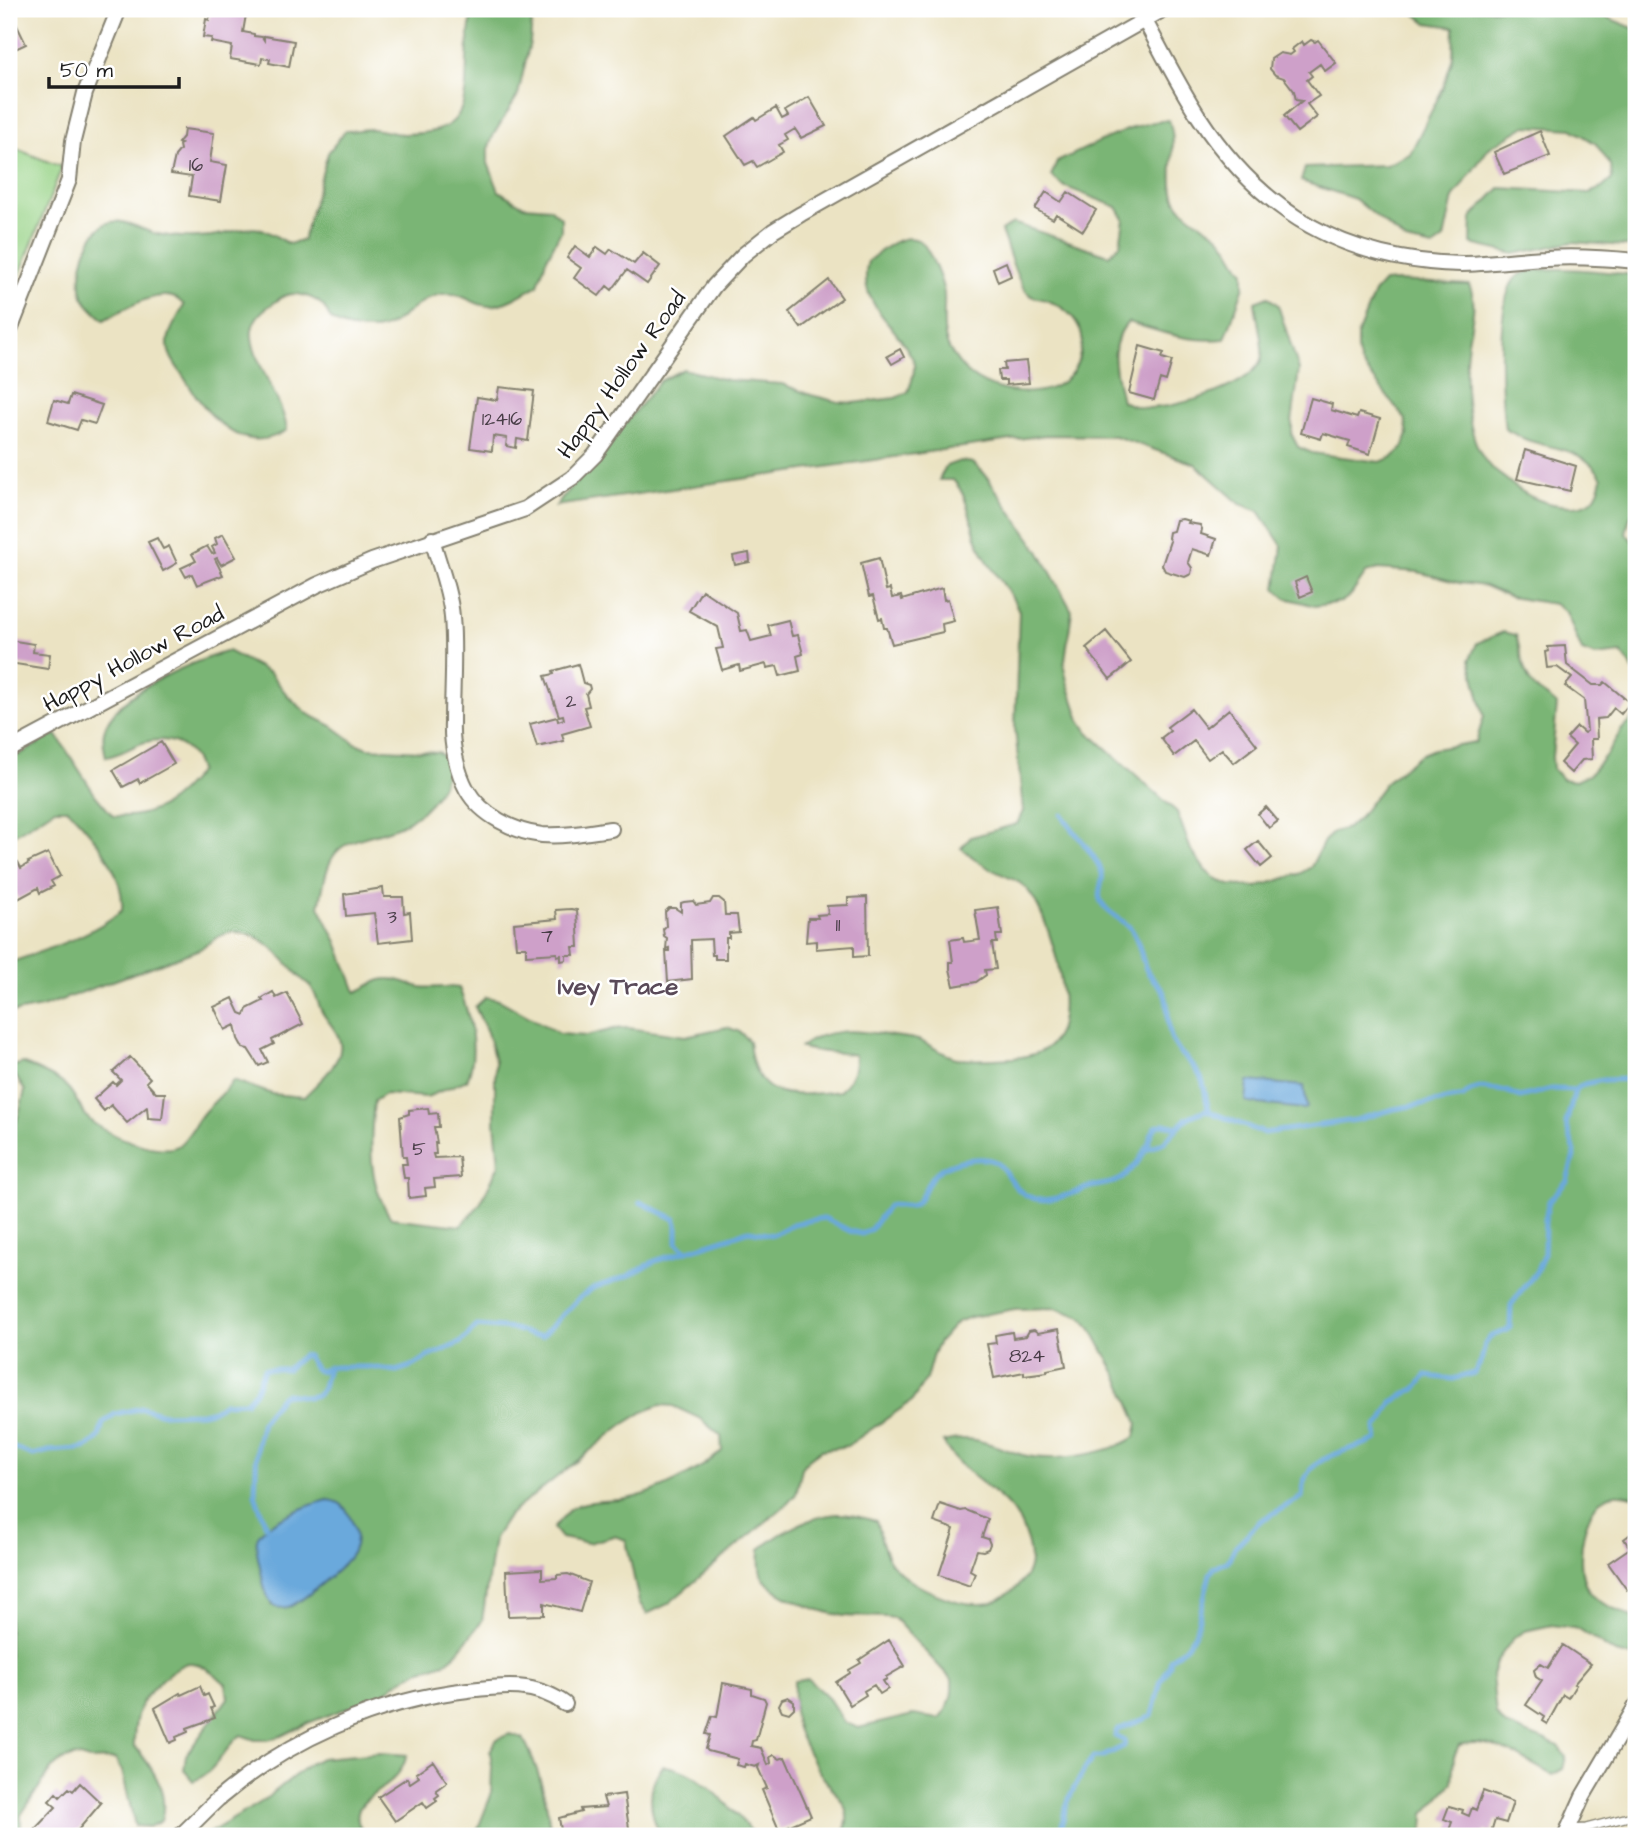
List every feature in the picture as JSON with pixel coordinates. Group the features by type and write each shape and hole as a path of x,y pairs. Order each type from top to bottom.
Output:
{"street":[{"path":"9,333 69,180 73,141 85,93 119,9"},
{"name":"Happy Hollow Road","path":"9,750 317,586 372,561 525,509 572,478 602,446 714,286 743,255 773,231 1164,9"},
{"path":"1144,19 1193,107 1219,146 1267,196 1320,232 1377,253 1419,262 1464,264 1549,257 1636,261"},
{"path":"432,540 452,614 454,687 451,725 457,762 467,791 501,822 520,831 559,836 611,830"},
{"path":"180,1836 218,1800 256,1770 294,1746 388,1706 436,1693 516,1686 538,1690 565,1704"},
{"path":"1567,1832 1583,1796 1636,1706"}],"lane":[{"path":"1567,1832 1636,1815"}],"green space":[{"path":"472,9 533,9 530,42 518,95 494,134 488,149 488,163 499,191 524,206 550,208 561,218 561,231 546,260 538,285 508,301 489,306 454,294 438,295 421,303 390,325 373,330 351,328 336,323 320,303 310,298 294,294 284,296 261,312 254,322 252,341 287,430 270,438 255,439 240,436 227,429 194,393 170,354 169,335 184,305 175,298 158,296 104,320 87,303 81,287 82,265 90,242 96,232 111,222 172,236 210,236 255,228 267,231 289,244 303,240 328,153 345,131 372,129 400,134 424,133 439,129 458,115 465,91"},
{"path":"1409,9 1579,9 1636,29 1636,247 1573,242 1514,254 1471,244 1472,217 1500,188 1589,193 1602,188 1612,179 1611,166 1596,144 1572,129 1526,126 1489,148 1453,198 1444,239 1433,247 1406,241 1355,199 1301,181 1305,168 1386,165 1410,154 1443,88 1453,57 1454,27 1427,23"},
{"path":"1169,120 1173,138 1172,182 1175,199 1191,217 1223,240 1244,272 1244,286 1225,339 1188,338 1128,322 1117,341 1114,360 1122,401 1135,406 1160,407 1194,400 1213,394 1245,377 1256,367 1262,356 1255,302 1268,297 1278,305 1299,370 1292,422 1292,435 1298,447 1312,453 1380,462 1393,457 1403,448 1408,434 1405,419 1361,363 1357,350 1357,335 1374,293 1384,282 1469,285 1473,306 1466,356 1467,405 1480,451 1491,468 1529,495 1552,504 1584,504 1596,495 1602,478 1588,461 1570,452 1530,441 1505,429 1501,348 1505,303 1510,286 1518,276 1528,272 1558,269 1636,275 1636,507 1626,533 1636,545 1636,676 1621,653 1595,656 1582,651 1566,612 1554,604 1510,597 1485,586 1459,583 1418,572 1378,569 1366,573 1351,595 1341,602 1315,606 1286,598 1276,589 1282,546 1259,511 1240,504 1195,464 1115,436 1046,435 556,506 660,381 683,369 727,380 782,384 839,402 895,398 908,392 914,372 913,359 871,299 866,276 868,261 885,248 906,238 920,241 935,266 944,294 946,340 963,368 976,379 1011,391 1047,389 1062,382 1074,370 1082,345 1081,332 1064,309 1033,297 1025,290 1001,231 1013,223 1109,255 1120,245 1124,219 1117,207 1063,186 1051,176 1057,162 1126,130"},
{"path":"9,146 62,167 9,302"},
{"path":"960,461 973,463 984,473 1039,551 1072,611 1064,667 1080,720 1088,732 1177,812 1191,850 1206,871 1217,880 1230,885 1257,887 1299,874 1311,867 1324,841 1334,832 1347,828 1358,819 1385,783 1419,755 1434,749 1476,742 1484,716 1470,659 1477,643 1503,632 1516,635 1531,683 1557,705 1552,757 1553,769 1562,779 1575,781 1589,775 1607,754 1622,729 1636,715 1636,1497 1615,1494 1604,1498 1595,1507 1584,1534 1581,1564 1583,1578 1591,1594 1636,1620 1636,1655 1615,1653 1579,1629 1552,1625 1525,1631 1513,1639 1496,1662 1492,1675 1496,1714 1505,1725 1559,1746 1566,1757 1563,1769 1552,1775 1496,1747 1471,1743 1459,1745 1454,1756 1452,1783 1424,1814 1423,1836 842,1836 846,1826 845,1808 818,1770 798,1731 794,1713 794,1681 808,1679 829,1699 844,1722 858,1728 913,1715 939,1719 950,1701 952,1680 894,1618 830,1613 797,1602 776,1590 762,1576 760,1549 806,1522 846,1514 876,1521 890,1561 909,1579 935,1594 964,1602 990,1603 1018,1586 1030,1562 1028,1543 1020,1523 1005,1502 961,1465 943,1442 974,1440 1023,1455 1065,1457 1096,1452 1124,1443 1135,1437 1138,1423 1120,1381 1091,1328 1081,1317 1056,1308 1015,1309 957,1322 939,1342 926,1379 912,1401 847,1446 821,1450 810,1458 802,1468 796,1494 788,1503 668,1604 647,1614 639,1602 626,1540 614,1536 588,1543 561,1538 553,1528 569,1510 578,1505 626,1499 650,1492 690,1474 722,1451 721,1436 699,1418 673,1406 660,1405 621,1426 509,1515 494,1538 482,1621 455,1655 445,1663 418,1671 395,1684 384,1694 281,1736 255,1740 241,1735 207,1773 193,1781 184,1770 186,1755 228,1698 226,1684 209,1670 194,1663 183,1665 168,1674 148,1694 140,1707 135,1726 134,1745 153,1771 161,1790 161,1821 149,1827 135,1826 122,1771 115,1759 89,1760 76,1756 62,1760 51,1769 21,1815 21,1836 9,1836 9,1150 25,1091 10,1067 23,1063 57,1079 69,1089 86,1116 116,1136 145,1146 170,1148 183,1142 202,1115 233,1080 272,1094 304,1097 330,1069 338,1057 340,1045 310,986 262,940 233,932 216,938 200,949 42,1007 9,1013 9,963 96,928 122,910 122,896 106,855 68,809 55,809 9,838 9,760 56,734 96,796 113,816 152,811 172,799 199,771 196,762 185,748 161,740 142,743 106,757 104,731 111,717 139,691 176,671 228,651 270,673 288,696 308,714 332,726 355,743 368,748 438,752 448,760 443,783 421,812 400,826 352,841 335,854 327,872 319,906 337,942 356,992 386,979 420,987 459,988 470,1022 473,1046 467,1080 427,1097 385,1094 374,1101 371,1146 374,1176 383,1205 391,1218 461,1226 480,1204 499,1165 495,1122 495,1061 487,1032 475,1007 486,997 499,1000 560,1034 586,1036 628,1028 685,1036 727,1027 740,1032 749,1041 758,1076 767,1086 778,1092 791,1094 840,1091 850,1079 855,1066 855,1055 800,1047 831,1033 863,1032 910,1038 947,1055 970,1060 1012,1058 1040,1052 1056,1037 1063,1010 1061,979 1043,917 1028,891 1020,883 987,867 961,848 971,837 1017,824 1023,811 1015,728 1019,611 983,554 963,494 953,480 939,480 946,466","holes":["328,1500 343,1565 330,1575 272,1605 266,1588 266,1526"]},
{"path":"510,1734 523,1738 534,1761 548,1811 551,1836 475,1836 491,1795 490,1751 497,1739"},
{"path":"380,1753 407,1755 398,1774 359,1809 359,1825 365,1836 204,1836 263,1801 309,1764 321,1758"},
{"path":"663,1766 690,1775 715,1792 756,1836 656,1836 658,1830 651,1797 654,1781"}],"water":[{"path":"1248,1081 1304,1086 1307,1108 1249,1103 1246,1101"},
{"path":"328,1500 341,1504 349,1515 356,1533 353,1551 334,1573 306,1596 291,1606 275,1607 264,1586 257,1539 277,1520"}],"building":[{"path":"9,9 26,44 9,52"},
{"path":"211,9 247,9 243,32 264,40 264,36 294,41 289,67 269,63 270,59 262,58 261,64 230,59 232,46 211,42 212,38 203,37"},
{"path":"1311,40 1318,40 1336,63 1325,71 1320,64 1309,72 1312,76 1307,80 1319,96 1307,104 1317,117 1297,132 1284,116 1302,101 1296,100 1294,91 1284,78 1275,75 1270,69 1271,59 1280,53 1290,55 1294,52 1292,49 1302,41 1304,45"},
{"path":"809,97 826,126 801,138 795,129 785,135 788,140 779,145 783,152 757,167 753,161 745,165 726,136 754,117 756,120 776,108 782,119 788,116 785,111"},
{"path":"184,129 214,133 210,162 227,165 221,201 189,196 192,177 171,174"},
{"path":"1540,131 1550,156 1504,174 1494,152"},
{"path":"1046,192 1061,202 1068,192 1096,210 1083,231 1056,214 1053,219 1035,209"},
{"path":"575,246 590,257 597,247 607,254 611,249 634,264 643,253 660,266 647,284 627,270 612,290 607,286 599,296 574,278 581,268 567,258"},
{"path":"1006,262 1011,276 998,282 993,268"},
{"path":"829,280 842,298 801,328 789,312"},
{"path":"1140,346 1164,353 1162,358 1172,361 1166,381 1160,379 1154,400 1129,393"},
{"path":"900,349 904,357 892,364 887,356"},
{"path":"1026,361 1029,383 1006,385 1006,380 999,380 998,370 1005,370 1004,363"},
{"path":"499,387 534,391 528,441 517,439 516,448 506,446 507,438 493,436 492,451 470,448 477,397 497,400"},
{"path":"71,395 102,405 95,424 81,420 77,430 48,421 54,400 68,404"},
{"path":"1311,398 1332,404 1331,410 1357,418 1359,413 1380,419 1370,454 1348,447 1350,441 1323,433 1321,439 1301,433"},
{"path":"1525,450 1576,466 1570,491 1517,479"},
{"path":"1182,519 1200,525 1201,534 1216,539 1211,555 1192,549 1188,562 1192,568 1191,574 1185,577 1165,571 1162,565 1170,541 1169,532 1173,531 1176,520"},
{"path":"223,534 236,557 221,565 217,558 215,559 223,575 197,585 192,574 186,577 181,568 196,561 192,554 207,546 212,554 215,553 212,547 217,544 215,538"},
{"path":"157,538 163,549 169,546 177,563 163,571 148,542"},
{"path":"749,553 750,562 735,565 733,556"},
{"path":"879,558 886,590 890,589 892,598 901,596 902,600 942,588 944,600 948,599 954,621 942,624 943,632 892,644 882,618 879,619 873,596 869,597 861,563"},
{"path":"1306,577 1312,592 1300,597 1295,582"},
{"path":"702,590 737,613 741,631 747,630 751,641 771,636 768,625 788,620 792,636 798,635 803,654 797,656 800,671 780,676 777,666 767,668 766,664 740,671 739,665 722,670 716,649 723,648 718,627 689,611"},
{"path":"1106,631 1131,662 1110,679 1086,648"},
{"path":"9,640 34,644 33,652 50,654 48,669 9,663"},
{"path":"1565,646 1567,665 1593,685 1602,685 1605,682 1630,703 1621,714 1614,708 1606,718 1596,719 1597,739 1591,739 1592,759 1582,760 1571,773 1560,763 1575,745 1567,738 1577,727 1584,733 1587,731 1584,700 1565,686 1572,678 1557,667 1547,668 1545,652 1549,651 1548,647"},
{"path":"578,664 583,683 589,685 590,689 586,694 589,706 584,707 590,726 562,734 564,741 537,747 530,724 557,717 558,721 564,719 563,715 559,716 545,676"},
{"path":"1191,709 1206,728 1229,709 1257,745 1234,763 1222,749 1208,759 1194,741 1174,756 1161,738 1170,731 1167,727"},
{"path":"161,742 174,764 140,783 138,779 123,787 113,770"},
{"path":"1266,807 1278,821 1269,828 1258,814"},
{"path":"1258,841 1272,858 1261,867 1247,850"},
{"path":"48,853 60,876 51,881 54,886 40,893 38,888 18,899 9,881 9,867 18,862 21,868"},
{"path":"383,888 384,897 403,897 404,913 410,912 412,939 378,943 374,913 346,916 344,894"},
{"path":"867,897 868,956 854,957 854,946 816,949 816,941 806,942 808,918 828,914 827,906 848,905 848,898"},
{"path":"713,898 724,902 725,915 737,915 739,932 729,933 729,938 726,938 726,959 715,959 715,955 712,955 711,939 691,940 692,979 668,982 666,951 669,951 669,948 666,949 667,938 663,929 666,926 665,912 669,908 675,908 681,912 681,903 710,903"},
{"path":"998,907 1002,935 996,935 997,943 992,943 996,969 985,970 986,975 976,982 954,986 950,969 950,962 953,962 950,940 980,940 975,910"},
{"path":"556,910 577,910 579,947 573,947 574,955 566,955 566,960 561,961 561,955 557,956 557,953 526,955 526,947 516,947 514,923 557,919"},
{"path":"273,992 276,998 287,993 303,1024 272,1040 274,1044 262,1050 268,1062 259,1066 248,1049 243,1048 235,1025 225,1030 214,1007 233,998 240,1013 245,1015 247,1009"},
{"path":"130,1057 150,1078 146,1082 156,1093 165,1093 162,1119 148,1118 147,1107 127,1123 111,1105 104,1111 94,1099 113,1082 116,1085 121,1080 113,1072"},
{"path":"428,1108 429,1114 438,1113 439,1127 434,1127 437,1143 434,1158 459,1157 461,1177 434,1179 435,1187 425,1188 426,1196 409,1198 408,1178 404,1178 402,1164 407,1164 406,1157 403,1157 400,1117 409,1114 409,1110"},
{"path":"1059,1329 1066,1366 1047,1372 1024,1375 1024,1372 994,1378 987,1344 996,1343 995,1335 1012,1332 1013,1338 1026,1336 1029,1331 1034,1330 1038,1333"},
{"path":"940,1504 988,1519 982,1537 988,1539 990,1544 988,1549 977,1550 970,1570 975,1573 970,1586 939,1575 954,1529 934,1522"},
{"path":"1636,1530 1636,1584 1627,1590 1608,1563 1630,1548 1624,1539"},
{"path":"542,1569 542,1579 568,1574 589,1582 580,1612 544,1603 544,1615 508,1616 506,1571"},
{"path":"889,1640 905,1666 883,1681 888,1689 880,1694 874,1685 864,1691 866,1695 850,1705 836,1682 861,1663 859,1660"},
{"path":"1563,1645 1591,1664 1574,1684 1576,1685 1568,1698 1563,1695 1547,1724 1542,1721 1544,1717 1526,1705 1542,1681 1536,1677 1534,1670 1541,1664 1548,1668"},
{"path":"723,1683 752,1689 752,1694 764,1698 766,1702 756,1740 752,1741 751,1746 761,1748 768,1765 771,1763 770,1757 774,1755 780,1759 785,1757 811,1816 779,1830 762,1790 767,1788 759,1765 736,1765 738,1759 706,1749 710,1735 706,1734 712,1716 717,1717"},
{"path":"200,1686 204,1696 208,1694 214,1707 211,1708 215,1718 187,1728 188,1732 170,1743 155,1708 180,1693 181,1695"},
{"path":"788,1697 794,1701 794,1708 789,1713 782,1711 779,1705 782,1699"},
{"path":"433,1761 447,1782 436,1790 439,1795 435,1798 437,1801 427,1808 423,1802 395,1821 378,1797 407,1778 410,1783 419,1777 416,1773"},
{"path":"80,1783 101,1803 73,1836 53,1836 49,1833 41,1836 34,1830 56,1807 49,1801 56,1793 60,1797 69,1788 73,1791"},
{"path":"1483,1791 1513,1802 1506,1823 1495,1820 1491,1833 1485,1831 1483,1836 1447,1836 1452,1822 1444,1819 1449,1806 1463,1810 1462,1813 1469,1816 1472,1808 1476,1810"},
{"path":"624,1794 630,1835 611,1836 610,1833 599,1836 562,1836 559,1818 581,1812 580,1809 606,1807 603,1797"}],"waterway":[{"path":"1062,815 1100,867 1102,876 1099,896 1102,904 1131,929 1148,973 1163,991 1171,1037 1200,1076 1210,1111"},
{"path":"1062,1836 1067,1804 1093,1757 1102,1757 1124,1746 1125,1741 1115,1736 1117,1730 1152,1716 1161,1680 1170,1660 1195,1634 1210,1574 1214,1568 1228,1561 1235,1547 1260,1521 1302,1497 1304,1481 1316,1465 1336,1454 1377,1439 1376,1427 1383,1420 1392,1402 1415,1389 1426,1376 1453,1379 1474,1373 1481,1362 1485,1344 1491,1336 1510,1327 1511,1305 1536,1272 1544,1254 1545,1220 1549,1201 1567,1181 1575,1152 1566,1124 1575,1090 1584,1084 1603,1080 1636,1079"},
{"path":"1146,1150 1164,1142 1187,1118 1205,1110 1264,1133 1356,1120 1394,1109 1463,1097 1480,1088 1506,1091 1520,1097 1552,1089 1575,1090"},
{"path":"9,1446 33,1455 79,1449 88,1447 99,1437 103,1423 115,1414 142,1408 164,1414 202,1413 214,1410 224,1403 246,1402 256,1390 264,1369 287,1369 303,1355 307,1356 316,1370 321,1371 329,1367 370,1367 396,1371 415,1365 460,1343 477,1326 514,1329 542,1336 578,1299 593,1288 628,1276 655,1261 749,1231 773,1235 793,1224 824,1218 862,1234 871,1229 888,1206 913,1205 935,1174 950,1164 962,1161 992,1160 1002,1167 1013,1184 1027,1196 1054,1199 1120,1179 1142,1156 1156,1127 1164,1124 1178,1127"},
{"path":"640,1202 675,1219 677,1243 686,1250"},
{"path":"266,1526 255,1494 257,1444 262,1421 281,1396 318,1395 328,1367"}],"district":[{"name":"Ivey Trace","path":"618,986"}]}
